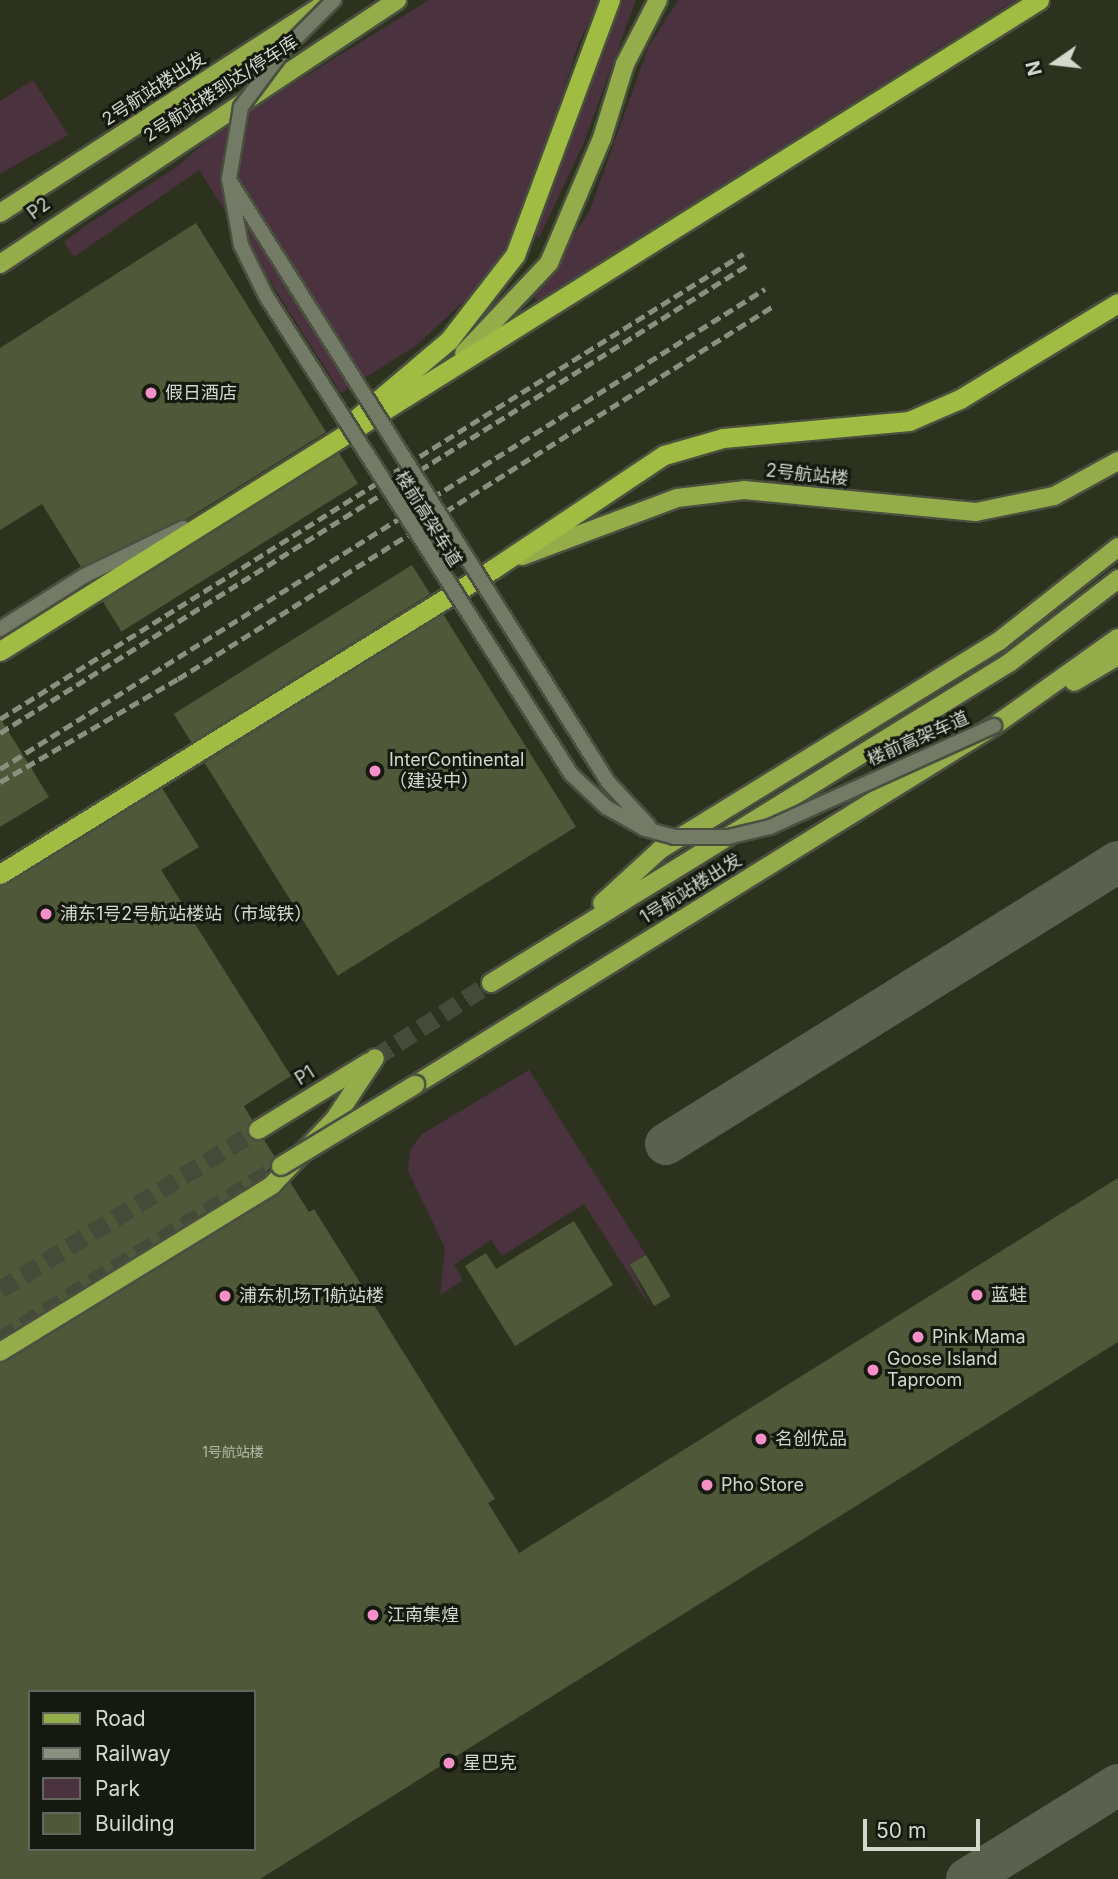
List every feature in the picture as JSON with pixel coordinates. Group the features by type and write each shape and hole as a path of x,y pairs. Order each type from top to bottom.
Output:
{"highway":[{"path":"289,473 449,340 505,272 536,212 610,0"},
{"path":"0,651 381,416 1039,0"},
{"path":"0,874 494,569 626,475 664,455 723,438 909,421 960,399 1118,303"}],"main road":[{"name":"2号航站楼出发","path":"0,213 332,0"},
{"name":"2号航站楼到达/停车库","path":"69,213 397,0"},
{"path":"381,416 473,346 549,263 597,151 625,64 658,0"},
{"name":"P2","path":"0,264 69,213"},
{"name":"2号航站楼","path":"494,569 677,498 744,490 975,512 1054,496 1118,461"},
{"path":"578,928 661,849 792,772 999,640 1118,547"},
{"path":"491,983 726,833 1009,663 1118,579"},
{"name":"1号航站楼出发","path":"281,1166 994,726 1118,638"},
{"path":"994,726 1118,656"},
{"path":"726,833 792,772"},
{"name":"P1","path":"0,1352 272,1185 334,1120 375,1058 258,1130"}],"street":[{"name":"楼前高架车道","path":"332,0 247,97 234,126 229,179 240,245 266,296 537,729 588,792 659,834 701,839 770,827 994,726"},
{"name":"楼前高架车道","path":"229,179 608,782 659,834"},
{"path":"0,629 137,548 233,507"}],"green space":[{"path":"429,0 600,0 579,42 521,224 477,289 417,345 341,393 199,170 74,257 64,242 85,226 175,168 225,126"},
{"path":"619,0 636,0 583,145 539,238 535,235 597,50"},
{"path":"678,0 1016,0 538,301 533,296 590,210 648,48"},
{"path":"33,80 68,135 0,174 0,101"},
{"path":"529,1070 646,1255 630,1265 651,1308 584,1204 502,1256 491,1240 454,1265 463,1280 440,1295 445,1248 408,1171 410,1150 422,1134"}],"building":[{"name":"假日酒店","path":"196,223 326,432 187,519 81,567 42,504 0,530 0,348"},
{"path":"339,453 358,484 121,631 102,601"},
{"path":"412,565 430,594 192,743 174,714"},
{"name":"InterContinental （建设中）","path":"443,614 576,827 338,976 205,763"},
{"path":"0,718 49,797 0,827"},
{"path":"162,788 199,847 161,870 291,1076 244,1106 252,1120 249,1136 264,1140 275,1157 265,1176 0,1339 0,886"},
{"path":"1118,1178 1118,1342 260,1879 0,1879 0,1363 290,1182 309,1212 314,1209 495,1499 488,1503 519,1553"},
{"path":"574,1221 613,1285 515,1346 465,1266 486,1253 496,1269"},
{"path":"646,1255 671,1296 654,1306 630,1265"}],"taxiway":[{"path":"666,1144 1118,862"},
{"path":"967,1879 1118,1785"}],"tunnel":[{"path":"375,1058 491,983"},
{"path":"0,1290 258,1130"},
{"path":"0,1340 281,1166"}],"railway":[{"path":"0,719 743,254"},
{"path":"0,733 749,264"},
{"path":"0,769 765,289"},
{"path":"0,782 178,679 775,305"}],"place":[{"name":"假日酒店","path":"151,393"},
{"name":"InterContinental （建设中）","path":"375,771"},
{"name":"浦东1号2号航站楼站（市域铁）","path":"46,914"},
{"name":"蓝蛙","path":"977,1295"},
{"name":"浦东机场T1航站楼","path":"225,1296"},
{"name":"Pink Mama","path":"918,1337"},
{"name":"Goose Island Taproom","path":"873,1370"},
{"name":"名创优品","path":"761,1439"},
{"name":"Pho Store","path":"707,1485"},
{"name":"江南集煌","path":"373,1615"},
{"name":"星巴克","path":"449,1763"}]}
